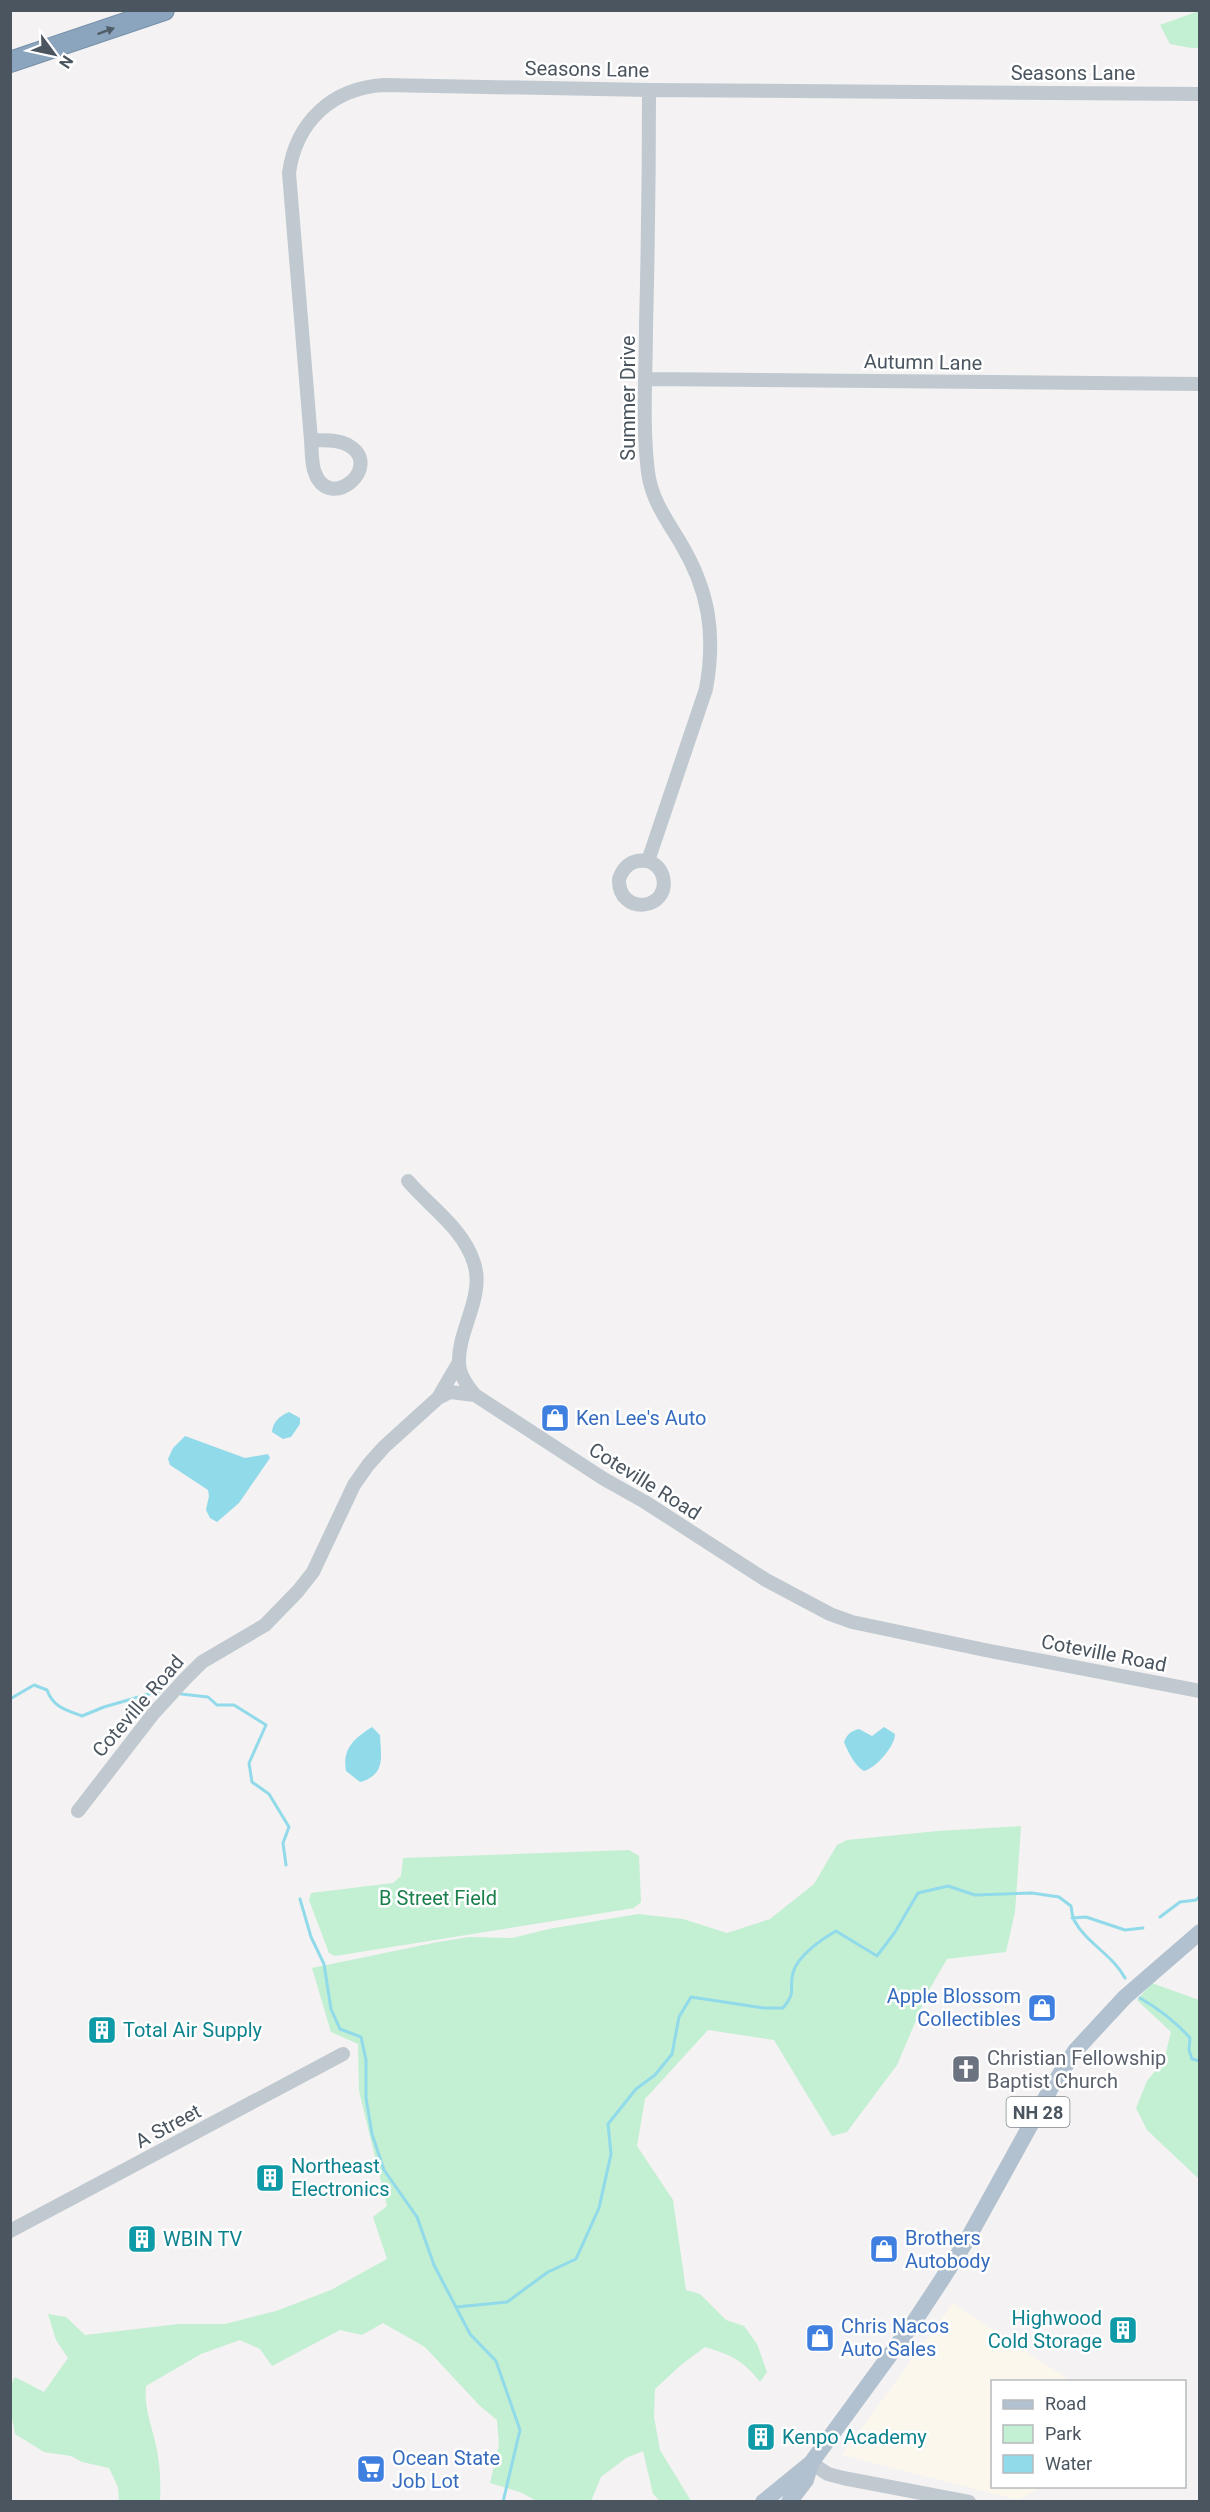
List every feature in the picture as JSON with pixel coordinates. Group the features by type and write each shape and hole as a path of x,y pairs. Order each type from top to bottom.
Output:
{"highway":[{"path":"10,62 164,10"}],"main road":[{"name":"NH 28","path":"763,2502 811,2463 914,2322 967,2240 1051,2088 1076,2051 1125,1997 1200,1932"},
{"name":"NH 28","path":"789,2502 806,2480 811,2463"}],"street":[{"name":"Seasons Lane","path":"311,440 289,173 297,141 316,113 343,94 373,86 1200,94"},
{"name":"Summer Drive","path":"648,861 706,690 710,666 711,630 700,583 691,561 655,499 648,476 646,379 649,90"},
{"name":"Autumn Lane","path":"646,379 1200,384"},
{"path":"408,1181 462,1236 474,1263 476,1287 459,1362 438,1398"},
{"path":"459,1362 467,1384 475,1395"},
{"path":"438,1398 450,1392 475,1395"},
{"name":"Coteville Road","path":"475,1395 756,1574 830,1614 852,1622 984,1650 1200,1691"},
{"name":"Coteville Road","path":"78,1811 153,1714 202,1662 266,1625 283,1609 313,1572 354,1485 368,1465 418,1413 438,1398"},
{"name":"A Street","path":"10,2231 343,2054"},
{"path":"811,2463 828,2474 843,2478 969,2502"}],"shaded area":[{"path":"953,2303 1069,2380 991,2380 991,2488 1040,2488 1018,2500 842,2455"}],"green space":[{"path":"1199,11 1199,48 1170,44 1160,25"},
{"path":"1021,1826 1015,1912 1006,1952 947,1959 929,1990 897,2065 847,2132 832,2136 774,2040 708,2030 645,2099 637,2146 673,2200 686,2290 700,2294 726,2320 744,2326 757,2344 767,2372 760,2382 748,2368 736,2359 705,2347 655,2389 654,2417 660,2450 691,2501 660,2501 653,2494 643,2451 626,2458 601,2477 591,2501 537,2501 520,2492 490,2483 499,2445 497,2420 479,2405 425,2347 383,2323 362,2335 340,2330 272,2366 260,2349 240,2340 201,2354 146,2386 147,2407 159,2464 160,2501 119,2501 118,2487 109,2468 82,2462 71,2456 44,2452 15,2434 10,2390 15,2377 44,2392 68,2358 56,2340 48,2314 66,2317 85,2335 179,2324 225,2324 276,2311 331,2290 387,2259 373,2217 387,2206 359,2091 358,2044 331,2032 312,1968 438,1942 469,1937 512,1938 549,1929 638,1914 683,1919 727,1933 770,1919 814,1884 837,1845 847,1840"},
{"name":"B Street Field","path":"629,1850 639,1856 641,1902 634,1908 335,1956 329,1953 309,1900 311,1893 393,1883 401,1876 403,1858"},
{"path":"1152,1983 1199,2000 1199,2179 1147,2130 1136,2108 1147,2081 1164,2060 1171,2032 1137,2000"}],"water":[{"path":"289,1412 300,1418 300,1424 291,1437 283,1439 272,1432 278,1419"},
{"path":"185,1436 245,1458 268,1454 270,1458 239,1503 217,1522 210,1518 206,1510 208,1490 170,1465 168,1459 173,1448"},
{"path":"372,1727 380,1735 380,1764 374,1775 360,1782 346,1771 346,1756 351,1744"},
{"path":"884,1727 895,1734 892,1744 879,1761 864,1771 852,1758 844,1742 845,1739 850,1733 859,1729 872,1736"}],"waterway":[{"path":"10,1699 34,1685 47,1690 61,1707 82,1716 104,1707 163,1690"},
{"path":"181,1694 208,1697 217,1705 234,1705 266,1725 249,1763 252,1782 269,1794 289,1827 283,1843 286,1865"},
{"path":"456,2307 507,2302 548,2272 576,2259 599,2208 611,2154 608,2124 636,2089 655,2075 672,2054 679,2017 691,1997 764,2008 783,2008 791,1993 795,1967 817,1943 836,1931 877,1956 895,1932 918,1893 948,1886 975,1895 1032,1893 1059,1897 1071,1906 1073,1918 1085,1936 1114,1962 1125,1978"},
{"path":"1160,1917 1180,1902 1196,1900 1200,1896"},
{"path":"300,1899 311,1937 324,1964 331,2009 340,2029 361,2037 366,2060 366,2098 372,2134 384,2170 417,2217 434,2265 470,2334 496,2361 520,2430 503,2502"},
{"path":"1072,1918 1086,1917 1125,1930 1143,1928"},
{"path":"1140,1998 1154,2006 1190,2038 1189,2050 1192,2059 1200,2061"}],"place":[{"name":"Ken Lee's Auto","path":"555,1418"},
{"name":"Apple Blossom Collectibles","path":"1042,2008"},
{"name":"Total Air Supply","path":"102,2030"},
{"name":"Christian Fellowship Baptist Church","path":"966,2069"},
{"name":"Northeast Electronics","path":"270,2178"},
{"name":"WBIN TV","path":"142,2239"},
{"name":"Brothers Autobody","path":"884,2249"},
{"name":"Highwood Cold Storage","path":"1123,2330"},
{"name":"Chris Nacos Auto Sales","path":"820,2338"},
{"name":"Kenpo Academy","path":"761,2437"},
{"name":"Ocean State Job Lot","path":"371,2469"}]}
